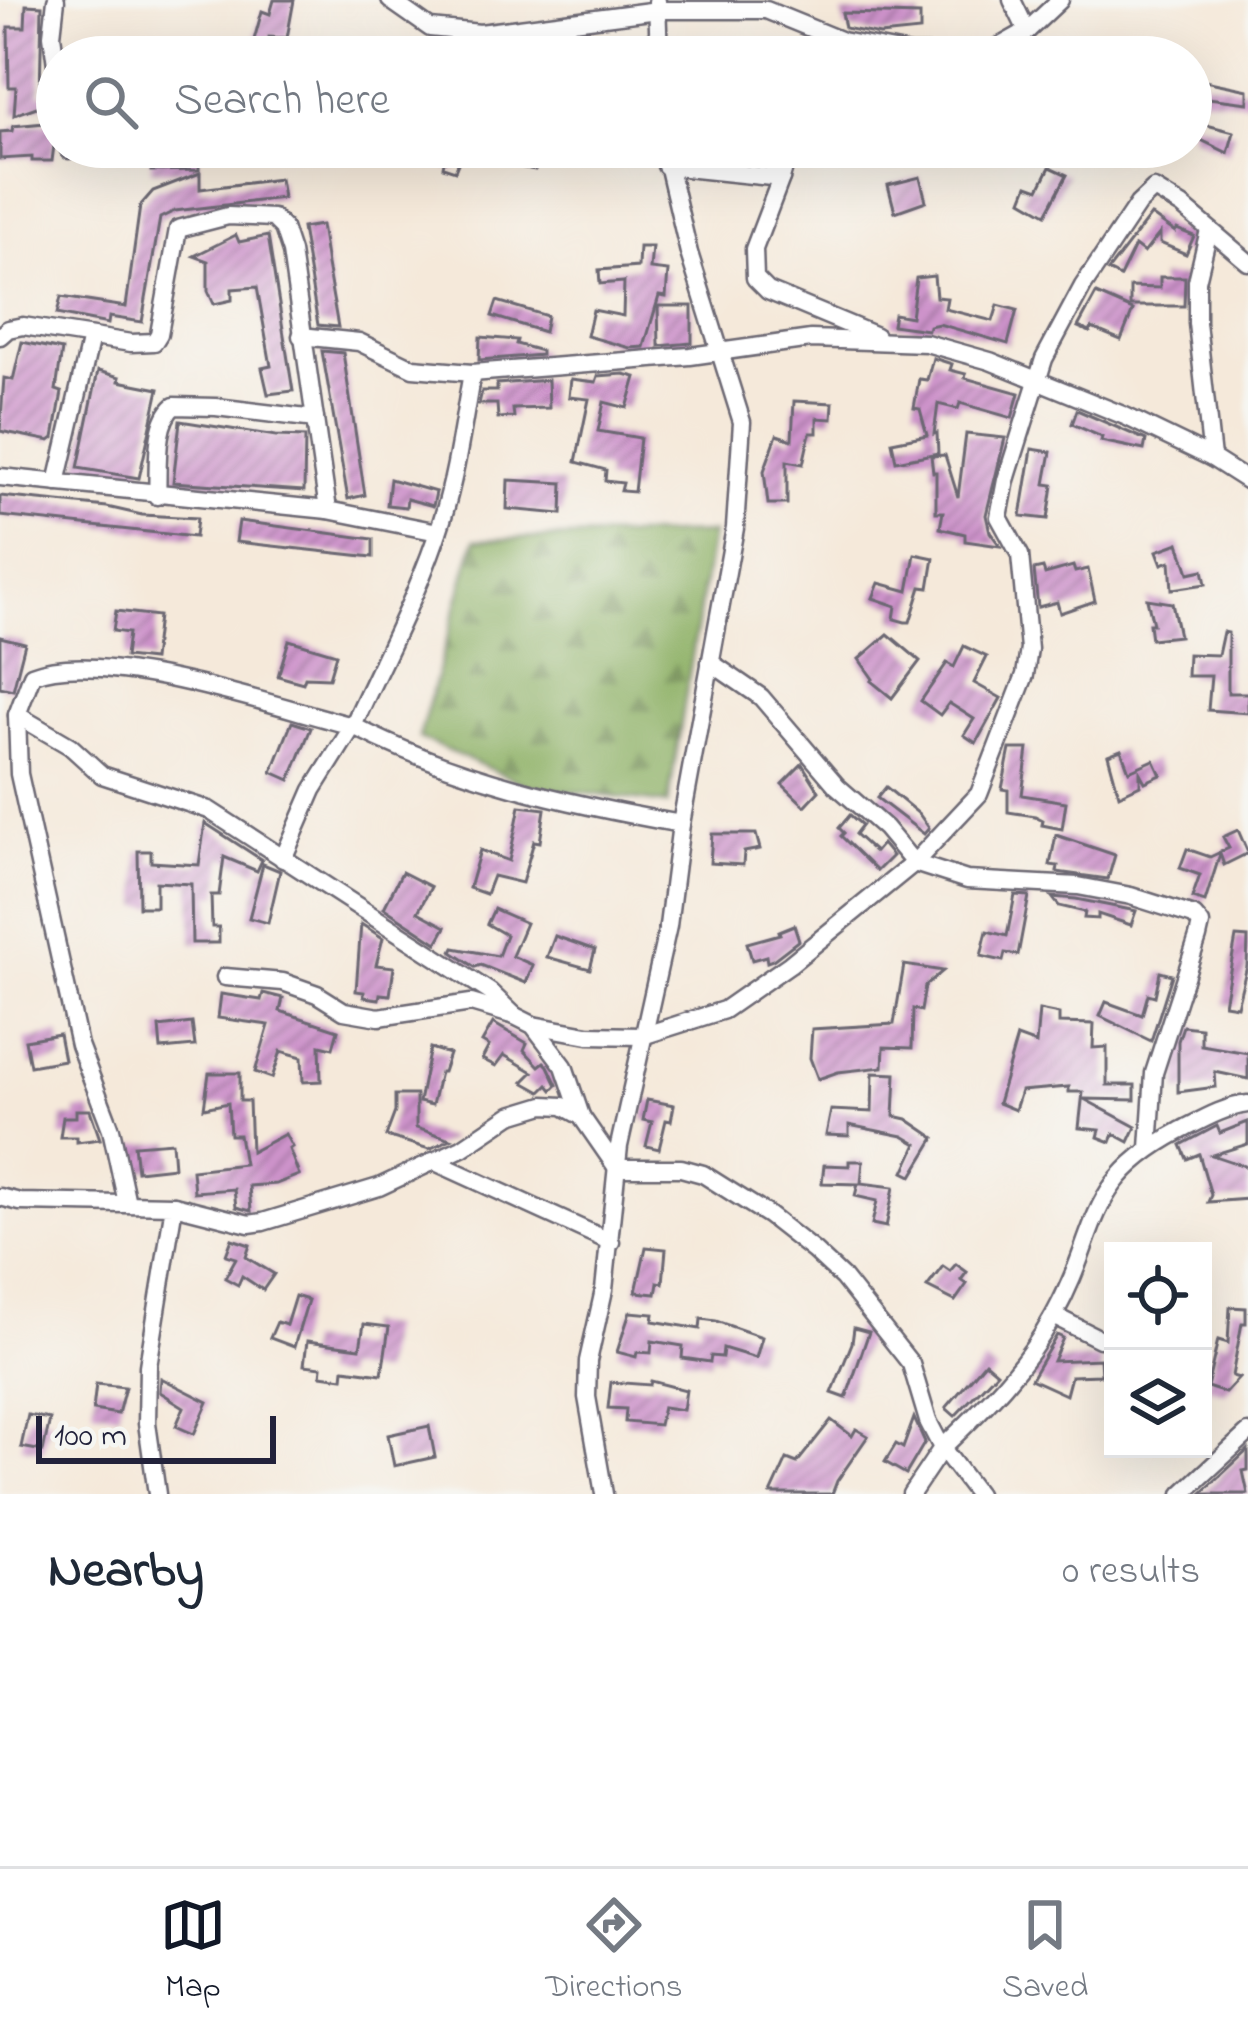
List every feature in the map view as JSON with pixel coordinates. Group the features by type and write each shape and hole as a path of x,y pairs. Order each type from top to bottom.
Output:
{"street":[{"path":"52,36 56,0"},
{"path":"390,0 430,28 480,34 657,5 766,10 815,36"},
{"path":"1012,0 1027,31"},
{"path":"1018,36 1060,0"},
{"path":"657,5 658,36"},
{"path":"604,1494 586,1377 611,1242 616,1168 668,926 681,824 735,528 743,446 742,422 668,168"},
{"path":"726,168 781,178"},
{"path":"784,168 754,249 755,278 768,291 882,339"},
{"path":"225,976 283,982 344,1011 379,1017 471,1003 533,1025 588,1035 642,1036 724,1010 790,964 914,863 979,794 1025,675 1029,649 1020,556 1003,530 999,504 1044,359 1083,286 1154,189 1248,262"},
{"path":"0,336 8,328 23,326 154,342 178,229 228,216 273,218 287,237 328,511"},
{"path":"1208,230 1197,281 1197,323 1212,458"},
{"path":"301,336 371,345 413,368 472,373 719,352 790,341 926,343 990,362 1125,416 1212,458 1248,482"},
{"path":"57,483 91,337"},
{"path":"283,860 313,790 352,727 414,594 453,482 472,373"},
{"path":"157,496 162,428 165,414 174,406 315,418"},
{"path":"0,478 328,511 438,532"},
{"path":"710,662 761,697 837,786 885,828 914,863 968,880 1078,886 1131,896 1194,916 1201,924 1198,937 1154,1073 1149,1148"},
{"path":"128,1203 112,1129 79,1045 19,774 17,716 32,675 69,666 168,680 352,727 430,761 567,804 681,824"},
{"path":"17,716 70,746 102,775 208,810 490,992 515,1016"},
{"path":"533,1025 564,1066 581,1116 616,1168"},
{"path":"911,1494 942,1448 1013,1380 1054,1316 1088,1230 1120,1172 1149,1148 1211,1114 1248,1105"},
{"path":"0,1196 20,1202 174,1204 249,1224 379,1187 527,1108 563,1106 581,1116"},
{"path":"433,1161 611,1242"},
{"path":"616,1168 681,1168 703,1174 814,1251 843,1278 910,1364 918,1377 928,1421 977,1494"},
{"path":"157,1494 147,1423 148,1366 174,1204"},
{"path":"1054,1316 1100,1339"},
{"path":"1182,1494 1248,1433"}],"green space":[{"path":"712,533 668,804 529,786 419,738 475,540"}],"building":[{"path":"274,0 294,0 287,36 255,36 262,11 270,14"},
{"path":"26,5 42,6 41,36 36,36 36,107 14,115 16,87 9,87 8,27 25,27"},
{"path":"842,13 920,15 920,31 880,35 845,28"},
{"path":"1212,83 1248,90 1248,103 1212,98"},
{"path":"36,124 36,161 32,157 0,159 0,132 12,131 13,126"},
{"path":"1212,126 1234,132 1228,153 1212,145"},
{"path":"151,168 199,168 199,170"},
{"path":"1050,168 1067,175 1046,214 1022,200 1028,185 1039,189"},
{"path":"200,173 200,189 280,179 283,198 175,211 160,218 142,322 109,317 108,324 57,314 61,297 126,307 140,206 153,191"},
{"path":"920,177 926,201 895,212 888,185"},
{"path":"1151,215 1175,232 1194,236 1186,254 1160,243 1160,233 1144,253 1135,246 1120,277 1108,271"},
{"path":"321,225 338,327 318,325 302,228"},
{"path":"236,235 239,242 268,236 293,391 268,394 262,368 271,366 257,287 232,289 232,300 214,304 208,291 208,261 194,256"},
{"path":"639,247 652,247 650,269 668,271 666,297 659,296 644,347 630,348 587,336 593,310 623,316 624,282 600,284 599,270 638,267"},
{"path":"934,276 936,297 947,298 945,309 993,321 998,305 1017,310 1008,344 939,324 928,330 892,325 894,314 911,317 916,278"},
{"path":"1160,277 1185,277 1184,306 1130,306 1130,287 1160,288"},
{"path":"1096,294 1133,310 1121,340 1078,327"},
{"path":"497,301 547,316 544,332 492,316"},
{"path":"658,306 692,306 692,343 659,346"},
{"path":"480,337 517,340 516,344 541,351 541,355 479,360"},
{"path":"22,342 62,350 56,390 62,392 50,441 0,431 4,378 13,380"},
{"path":"322,351 343,353 365,495 348,499"},
{"path":"933,358 952,364 950,370 966,374 965,378 1019,393 1012,418 960,403 958,409 938,404 934,434 938,453 896,461 892,442 927,435 920,409 914,408 919,379 927,380"},
{"path":"98,371 120,377 119,381 159,389 139,478 78,468"},
{"path":"598,376 636,377 627,408 604,402 598,431 640,438 634,492 621,491 623,483 605,481 606,470 576,462 589,399 569,397 571,379 596,382"},
{"path":"548,380 549,408 513,409 514,417 498,418 497,404 479,404 482,391 497,391 497,384"},
{"path":"794,401 833,403 832,419 817,418 817,433 810,433 803,464 787,461 787,504 768,504 764,471 777,435 792,440"},
{"path":"1077,410 1146,440 1144,450 1101,441 1102,437 1072,424"},
{"path":"180,421 305,437 304,491 173,482"},
{"path":"966,434 1005,438 986,515 1000,546 965,541 965,534 940,528 943,512 936,512 931,456 945,455 958,497"},
{"path":"1032,449 1051,452 1045,484 1053,485 1048,519 1021,516"},
{"path":"390,479 436,492 433,506 407,499 406,507 387,505"},
{"path":"508,480 563,483 562,514 507,509"},
{"path":"0,496 197,518 195,537 0,516"},
{"path":"239,521 373,539 373,557 236,542"},
{"path":"1179,543 1189,573 1203,570 1206,584 1172,589 1170,561 1162,564 1157,551"},
{"path":"915,554 934,558 929,588 921,587 910,622 905,622 894,619 896,606 873,598 879,583 908,591"},
{"path":"1073,566 1075,572 1088,569 1095,601 1060,613 1057,602 1038,607 1034,570 1043,568 1045,574"},
{"path":"1147,599 1172,603 1179,636 1151,639"},
{"path":"116,611 158,616 153,660 125,657 128,633 113,631"},
{"path":"1223,632 1228,633 1228,693 1248,693 1248,713 1208,710 1211,676 1187,676 1188,654 1218,655"},
{"path":"888,634 920,661 892,698 871,681 859,659"},
{"path":"0,637 25,643 13,690 0,687"},
{"path":"289,640 336,654 329,678 305,677 303,683 278,676"},
{"path":"964,646 987,657 974,683 1001,698 976,743 964,735 974,719 949,703 940,715 921,701 947,663 954,667"},
{"path":"292,722 311,728 290,780 272,772"},
{"path":"1010,749 1028,749 1022,795 1066,802 1062,829 1042,825 1043,820 1035,816 1008,812 1008,790 1002,789"},
{"path":"1121,750 1129,771 1154,760 1161,775 1145,782 1140,773 1140,785 1119,795 1108,755"},
{"path":"802,764 819,791 805,806 782,784"},
{"path":"886,787 919,814 929,828 924,834 877,798"},
{"path":"520,806 545,809 540,842 534,841 522,883 493,876 486,894 469,888 480,850 509,861"},
{"path":"850,815 862,825 855,834 875,852 882,844 892,856 877,871 841,836 844,833 839,828"},
{"path":"205,823 262,860 257,871 224,857 219,895 211,895 212,927 219,927 219,943 192,943 191,884 156,882 156,907 139,907 138,851 151,851 151,862 199,865"},
{"path":"1238,830 1248,853 1224,865 1220,854 1205,902 1192,898 1200,875 1180,868 1187,849 1210,857 1229,848 1223,837"},
{"path":"712,834 756,834 760,849 744,852 743,865 710,863"},
{"path":"1056,835 1115,855 1108,879 1057,872 1058,866 1050,865"},
{"path":"263,864 280,871 268,923 249,918"},
{"path":"402,872 431,887 418,912 446,927 437,943 384,908"},
{"path":"1015,895 1029,896 1018,955 1005,953 1003,961 981,956 987,931 1007,936"},
{"path":"1052,897 1136,911 1131,925 1098,914 1098,919 1084,918 1085,912 1059,906"},
{"path":"494,909 526,923 512,956 533,965 526,983 481,965 475,967 452,952 454,948 498,956 506,935 487,924"},
{"path":"361,924 383,938 376,965 394,967 390,995 380,994 379,999 356,991"},
{"path":"794,925 799,940 773,960 767,962 766,956 752,960 747,943"},
{"path":"555,936 595,950 590,969 547,957"},
{"path":"1236,937 1248,938 1237,1006 1224,1004"},
{"path":"904,965 943,971 925,986 921,1011 913,1009 912,1048 884,1047 883,1067 818,1079 810,1058 812,1029 894,1024"},
{"path":"1160,972 1172,975 1151,1041 1100,1016 1106,1002 1142,1015 1148,994 1155,996"},
{"path":"263,993 283,998 280,1011 338,1030 333,1048 320,1045 321,1081 303,1082 302,1057 281,1051 272,1078 255,1072 269,1025 218,1018 221,994 261,1000"},
{"path":"1039,1010 1059,1014 1059,1023 1094,1024 1093,1048 1107,1047 1107,1085 1135,1085 1135,1100 1084,1099 1136,1127 1129,1142 1114,1134 1111,1142 1098,1137 1100,1130 1079,1128 1083,1092 1069,1092 1069,1087 1021,1091 1015,1110 998,1103 1017,1037 1036,1044"},
{"path":"192,1023 195,1046 161,1049 159,1027"},
{"path":"493,1023 527,1043 524,1050 539,1066 544,1062 548,1066 557,1085 552,1090 548,1085 541,1092 523,1082 533,1072 504,1055 496,1066 482,1059 489,1046 482,1042"},
{"path":"1183,1026 1201,1028 1201,1045 1248,1053 1248,1079 1215,1072 1216,1087 1178,1092 1178,1041"},
{"path":"59,1034 64,1060 30,1066 25,1040"},
{"path":"430,1048 449,1054 432,1105 419,1102"},
{"path":"209,1073 240,1073 240,1101 249,1101 251,1152 285,1134 292,1147 299,1175 276,1184 249,1186 251,1211 236,1207 234,1189 194,1192 192,1170 244,1164 239,1135 230,1135 228,1103 204,1108"},
{"path":"873,1073 896,1074 894,1116 935,1138 912,1176 904,1172 917,1144 903,1136 849,1125 849,1136 826,1135 831,1110 872,1112"},
{"path":"395,1095 416,1095 416,1128 451,1139 429,1149 386,1136 395,1112"},
{"path":"647,1100 674,1105 659,1149 646,1146 652,1122 643,1120"},
{"path":"76,1110 90,1110 100,1139 77,1142 77,1137 60,1137 63,1117 76,1117"},
{"path":"1248,1122 1248,1144 1212,1155 1248,1167 1248,1199 1208,1202 1211,1195 1199,1154 1187,1159 1181,1145 1217,1126 1220,1133"},
{"path":"172,1142 174,1167 137,1171 134,1145"},
{"path":"849,1161 863,1161 861,1183 894,1187 886,1227 872,1224 877,1201 855,1196 858,1184 822,1183 824,1165 849,1166"},
{"path":"232,1239 250,1245 246,1257 274,1274 263,1290 242,1276 238,1285 225,1278 236,1258 226,1255"},
{"path":"646,1247 666,1249 663,1283 658,1282 656,1294 636,1292"},
{"path":"956,1264 967,1272 961,1280 967,1284 955,1301 927,1287 943,1266 950,1271"},
{"path":"295,1296 308,1300 294,1347 270,1338 277,1322 286,1325"},
{"path":"1230,1307 1246,1308 1232,1376 1239,1378 1225,1393 1212,1389 1212,1366 1218,1340 1228,1343"},
{"path":"630,1312 654,1314 653,1321 700,1329 701,1319 716,1321 762,1337 756,1358 723,1348 722,1357 711,1356 710,1362 682,1358 683,1346 652,1341 651,1353 637,1352 636,1357 617,1352"},
{"path":"364,1324 389,1327 382,1374 344,1369 343,1378 321,1375 322,1367 304,1365 307,1341 360,1348"},
{"path":"854,1328 869,1332 846,1398 832,1393"},
{"path":"1057,1335 1063,1338 1053,1361 1100,1359 1101,1375 1071,1376 1066,1395 1031,1379"},
{"path":"985,1362 997,1372 955,1416 946,1408"},
{"path":"161,1378 208,1402 194,1434 176,1426 184,1407 160,1392"},
{"path":"651,1381 686,1390 683,1410 663,1407 659,1425 625,1422 626,1409 608,1408 611,1382 650,1385"},
{"path":"96,1384 125,1387 118,1414 93,1410"},
{"path":"28,1415 50,1419 43,1451 21,1447"},
{"path":"914,1418 925,1442 906,1474 885,1462 896,1444 903,1448"},
{"path":"831,1420 852,1436 856,1429 868,1436 832,1494 771,1494 787,1459 797,1463"},
{"path":"429,1426 435,1457 394,1466 388,1435"},
{"path":"1248,1450 1248,1470 1243,1471 1248,1494 1201,1494"}]}
